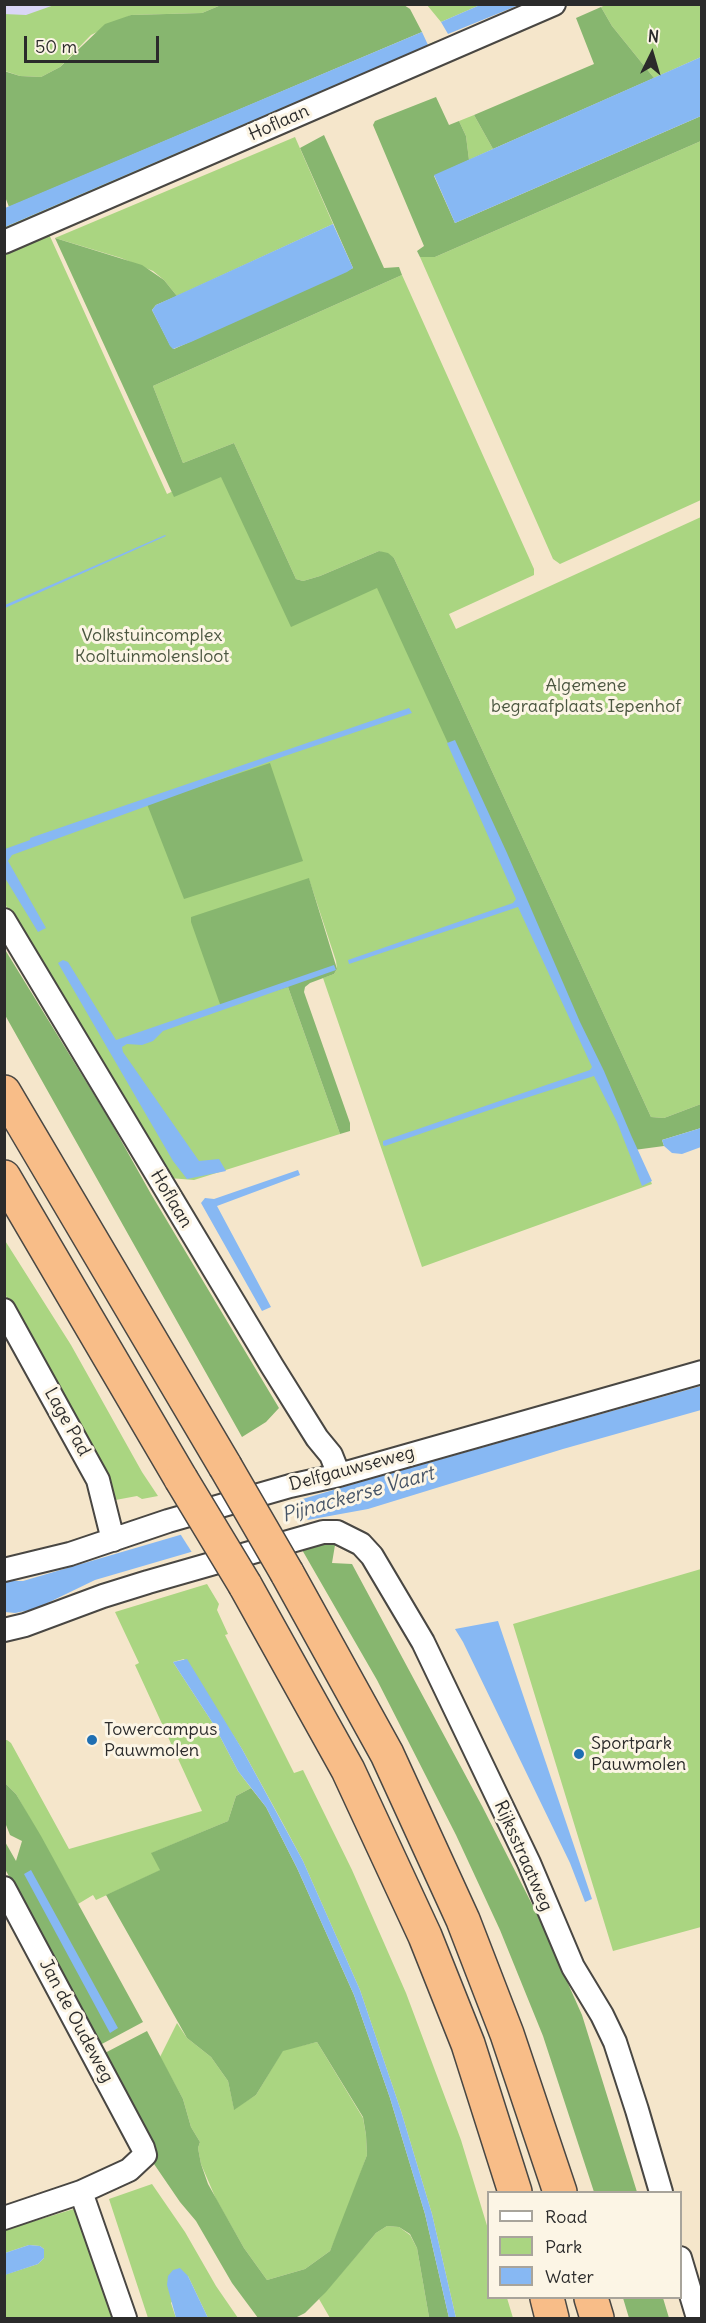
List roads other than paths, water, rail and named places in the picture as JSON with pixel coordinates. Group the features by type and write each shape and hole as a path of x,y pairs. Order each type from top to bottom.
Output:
{"highway":[{"path":"4,1092 287,1573 387,1754 463,1920 507,2034 559,2191"},
{"path":"4,1177 245,1585 348,1770 426,1936 468,2044 514,2191"},
{"path":"547,2299 552,2319"},
{"path":"591,2299 597,2319"}],"street":[{"name":"Hoflaan","path":"4,242 554,4"},
{"name":"Hoflaan","path":"4,920 195,1239 317,1438 331,1455 339,1475"},
{"name":"Lage Pad","path":"4,1310 98,1480 113,1540"},
{"name":"Delfgauwseweg","path":"4,1570 70,1554 179,1518 290,1486 339,1475 702,1372"},
{"name":"Rijksstraatweg","path":"4,1630 26,1625 125,1589 323,1532 337,1532 361,1544 372,1556 423,1642 529,1863 573,1967 602,2015 615,2042 661,2191"},
{"name":"Jan de Oudeweg","path":"4,1887 140,2141 144,2156 129,2170 81,2192"},
{"path":"4,2218 81,2192 124,2319"},
{"path":"682,2262 698,2319"}],"water":[{"path":"480,5 519,5 448,34 441,22"},
{"path":"422,32 428,45 5,227 5,208"},
{"path":"701,57 701,116 455,223 434,175"},
{"path":"333,224 353,268 191,342 173,349 170,346 152,310 156,305"},
{"path":"166,536 5,608 5,605"},
{"path":"409,708 412,713 282,757 12,855 8,861 46,928 38,932 5,878 5,849 30,840 30,838"},
{"path":"455,740 652,1181 642,1186 617,1122 594,1076 383,1145 383,1141 590,1070 592,1067 518,907 349,964 348,960 513,903 516,899 447,743"},
{"path":"63,960 68,962 116,1040 334,965 336,970 163,1031 153,1041 142,1045 127,1044 122,1047 123,1052 199,1161 219,1159 226,1171 187,1179 173,1161 58,963"},
{"path":"701,1128 701,1147 682,1154 672,1153 664,1146 662,1140"},
{"path":"298,1170 300,1175 217,1206 271,1307 262,1311 201,1203 205,1198 214,1199"},
{"name":"Pijnackerse Vaart","path":"701,1386 701,1410 563,1449 368,1509 291,1523 208,1547 95,1580 35,1609 15,1613 5,1612 4,1581 23,1581 381,1476"},
{"path":"498,1621 592,1899 585,1902 570,1863 455,1629"},
{"path":"187,1659 242,1749 303,1861 360,1990 401,2111 432,2214 456,2318 449,2318 425,2214 390,2098 354,1995 297,1868 266,1807 238,1771 214,1725 173,1662"},
{"path":"31,1870 118,2028 110,2033 24,1874"},
{"path":"29,2245 40,2246 44,2249 44,2258 38,2264 5,2275 5,2253"},
{"path":"180,2268 188,2276 208,2318 176,2318 167,2285 168,2276 173,2270"}],"place":[{"name":"Towercampus Pauwmolen","path":"92,1740"},
{"name":"Sportpark Pauwmolen","path":"579,1754"}],"park label":[{"name":"Volkstuincomplex Kooltuinmolensloot","path":"152,646"},
{"name":"Algemene begraafplaats Iepenhof","path":"586,696"}]}
